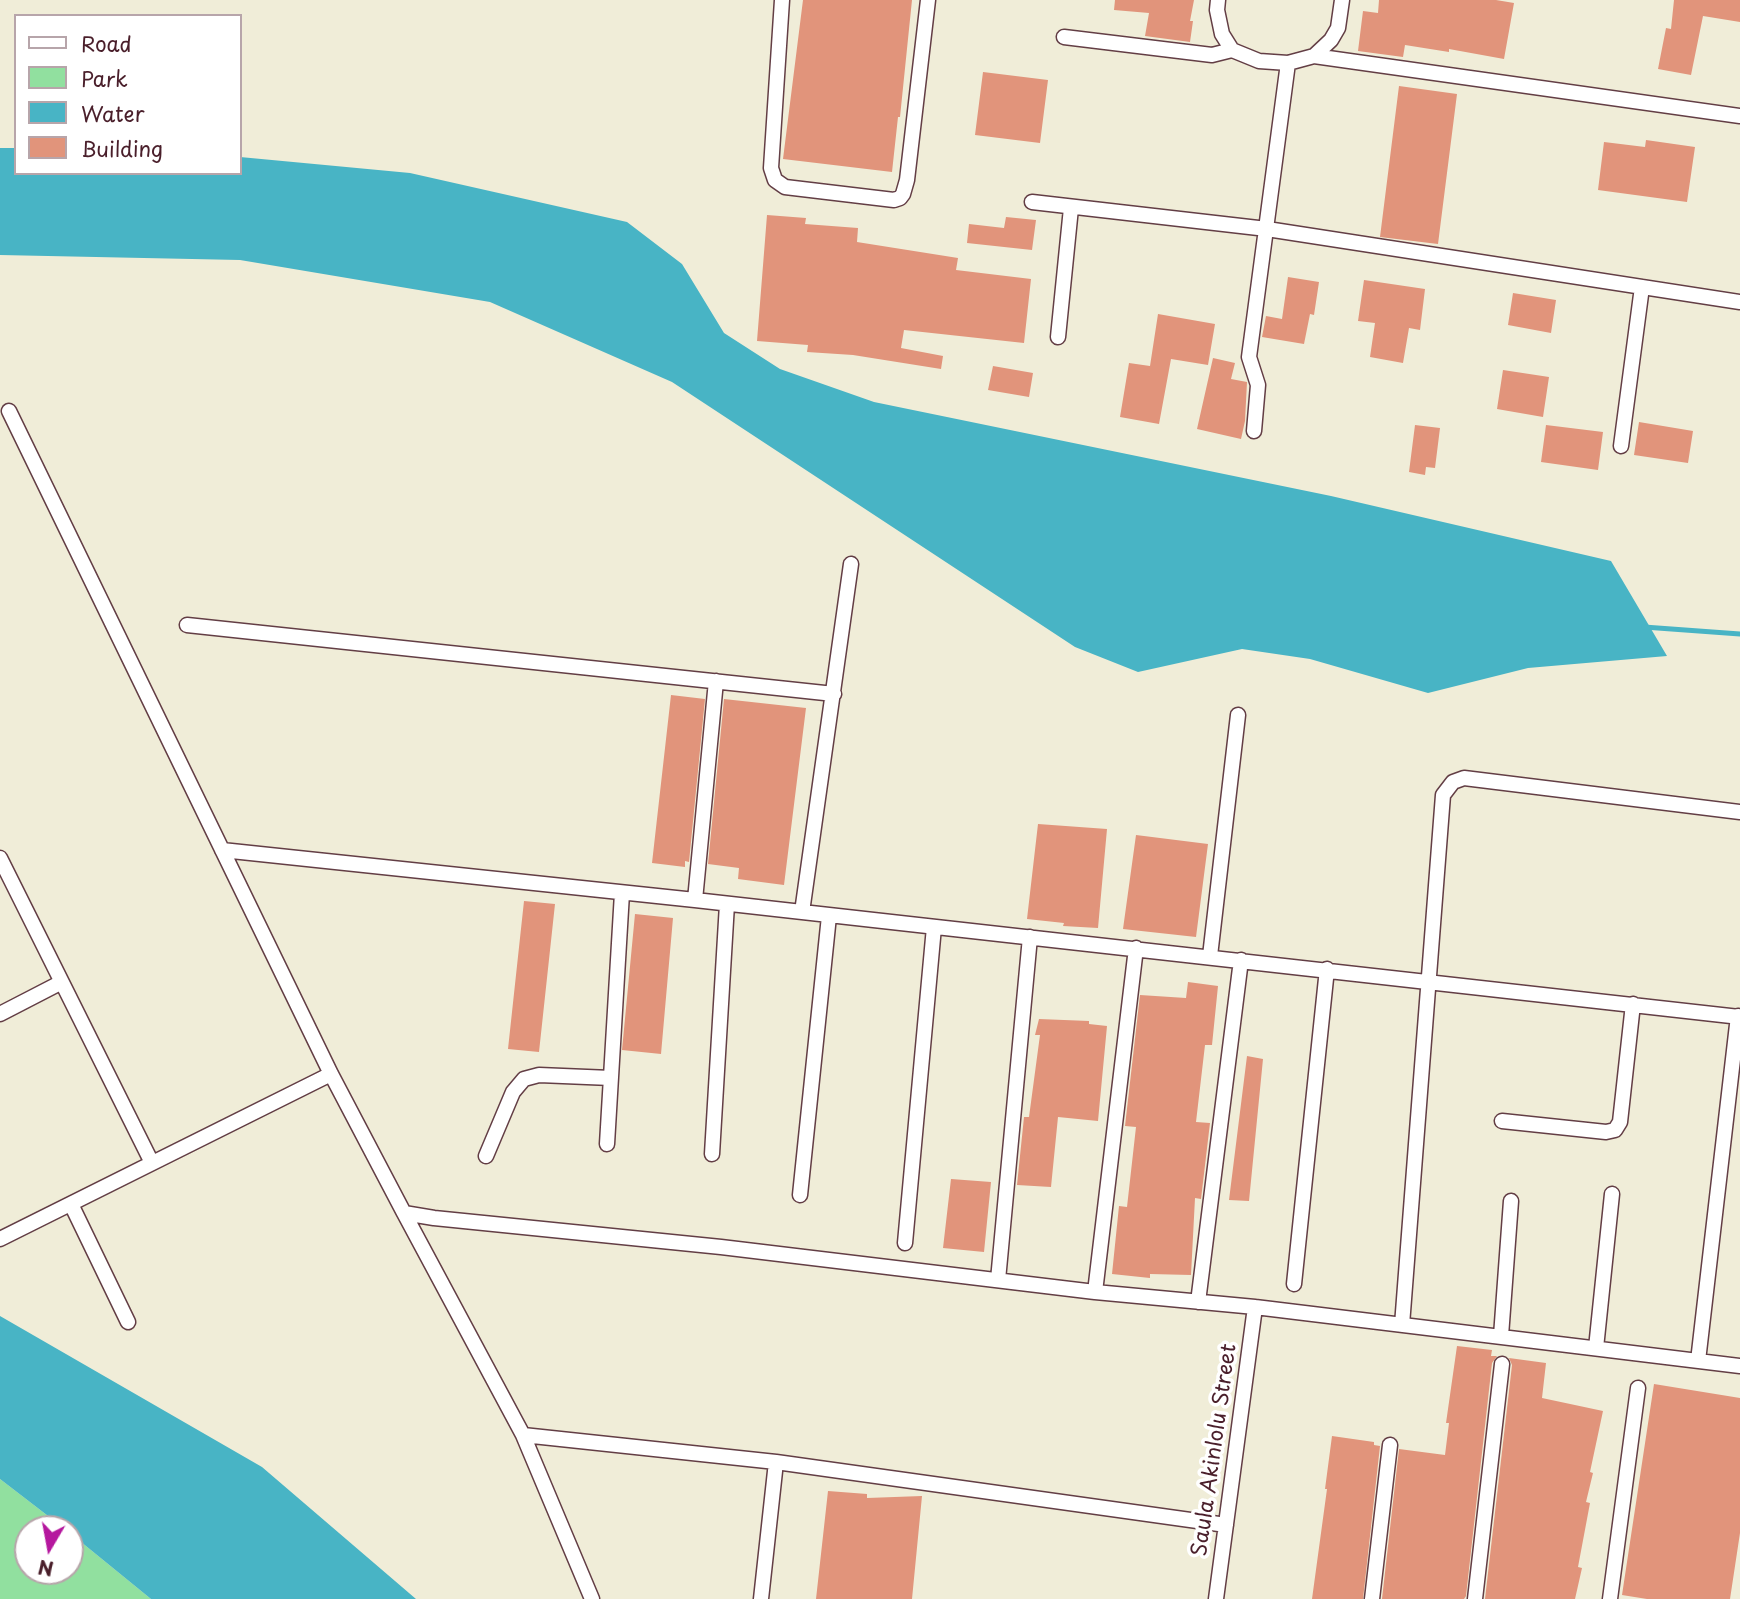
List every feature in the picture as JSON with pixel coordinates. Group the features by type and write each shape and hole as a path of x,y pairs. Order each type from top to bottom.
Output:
{"street":[{"path":"782,0 771,168 775,180 785,187 894,200 903,194 907,180 928,0"},
{"path":"1218,0 1217,10 1222,34 1232,50 1259,61 1288,63 1314,56 1740,116"},
{"path":"1314,56 1331,40 1338,28 1342,0"},
{"path":"1065,37 1212,55 1232,50"},
{"path":"1254,431 1258,385 1249,357 1288,63"},
{"path":"1032,202 1267,229 1740,302"},
{"path":"1058,337 1071,208"},
{"path":"1621,446 1642,287"},
{"path":"9,411 331,1074 523,1434 592,1599"},
{"path":"802,912 851,564"},
{"path":"187,625 834,694"},
{"path":"695,900 716,681"},
{"path":"1210,956 1238,715"},
{"path":"1402,1325 1443,795 1453,782 1464,778 1740,812"},
{"path":"222,850 1210,956 1739,1017 1699,1361"},
{"path":"0,858 152,1163"},
{"path":"607,1144 622,893"},
{"path":"712,1154 727,904"},
{"path":"800,1195 829,916"},
{"path":"905,1243 934,927"},
{"path":"998,1280 1030,937"},
{"path":"1095,1292 1136,948"},
{"path":"1198,1302 1241,960"},
{"path":"1294,1284 1327,969"},
{"path":"0,1014 60,983"},
{"path":"1502,1121 1606,1132 1615,1130 1620,1122 1633,1004"},
{"path":"0,1239 331,1074"},
{"path":"486,1156 513,1092 524,1079 539,1075 611,1078"},
{"path":"1596,1348 1612,1194"},
{"path":"1501,1336 1511,1201"},
{"path":"71,1204 128,1322"},
{"path":"404,1213 721,1247 1095,1292 1255,1307 1740,1366"},
{"name":"Saula Akinlolu Street","path":"1216,1599 1255,1307"},
{"path":"1475,1599 1502,1364"},
{"path":"1610,1599 1638,1388"},
{"path":"523,1434 776,1462 1226,1525"},
{"path":"1372,1599 1390,1445"},
{"path":"761,1599 776,1462"}],"green space":[{"path":"0,1479 47,1515 14,1515 14,1585 84,1585 84,1544 151,1599 0,1599"}],"water":[{"path":"0,148 14,148 14,175 242,175 242,157 410,173 627,222 682,264 724,333 780,369 874,402 1331,496 1611,561 1667,656 1528,668 1428,693 1310,659 1242,649 1138,672 1075,647 672,382 490,302 240,260 0,255"},
{"path":"0,1316 262,1467 416,1599 151,1599 84,1544 84,1515 47,1515 0,1479"}],"building":[{"path":"803,0 912,0 892,172 783,159"},
{"path":"1115,0 1194,0 1190,42 1145,36 1149,13 1114,10"},
{"path":"1379,0 1496,0 1514,3 1504,59 1449,49 1449,52 1405,45 1403,57 1358,51 1363,11 1378,13"},
{"path":"1674,0 1740,0 1740,22 1703,16 1691,75 1658,69 1666,28 1671,29"},
{"path":"983,72 1048,80 1040,143 975,135"},
{"path":"1399,86 1457,94 1438,244 1380,237"},
{"path":"1646,140 1695,147 1687,202 1598,190 1604,142 1645,147"},
{"path":"767,215 806,218 805,224 858,228 857,242 958,258 956,270 1031,279 1024,343 904,330 901,348 943,356 941,369 853,355 807,352 808,345 757,341"},
{"path":"1006,217 1036,220 1032,250 967,243 969,224 1004,228"},
{"path":"1288,277 1319,282 1314,315 1310,314 1304,344 1262,337 1266,316 1282,319"},
{"path":"1364,280 1425,289 1420,330 1409,328 1403,363 1370,357 1375,323 1358,321"},
{"path":"1513,293 1556,300 1551,333 1508,325"},
{"path":"1158,314 1215,324 1208,365 1171,359 1159,424 1120,417 1129,363 1150,366"},
{"path":"1213,358 1235,363 1231,379 1247,382 1241,439 1197,429"},
{"path":"993,366 1033,373 1029,397 988,390"},
{"path":"1503,370 1549,377 1543,417 1497,409"},
{"path":"1639,422 1693,431 1688,463 1634,455"},
{"path":"1415,425 1440,428 1435,468 1426,467 1425,475 1409,472"},
{"path":"1546,425 1603,432 1598,470 1541,462"},
{"path":"671,695 705,699 689,862 685,861 685,867 652,863"},
{"path":"724,699 806,708 784,885 738,879 739,868 708,864"},
{"path":"1038,824 1107,829 1098,928 1063,926 1064,923 1027,919"},
{"path":"1136,835 1208,844 1196,937 1123,929"},
{"path":"524,901 555,904 539,1052 508,1049"},
{"path":"635,914 673,918 661,1054 622,1050"},
{"path":"1188,982 1218,986 1212,1045 1205,1045 1196,1122 1210,1123 1201,1199 1195,1198 1191,1275 1150,1274 1150,1278 1112,1274 1119,1206 1127,1207 1136,1127 1125,1126 1140,995 1186,998"},
{"path":"1039,1019 1089,1021 1089,1024 1107,1026 1098,1121 1058,1117 1051,1187 1017,1185 1024,1117 1029,1117 1040,1035 1035,1035"},
{"path":"1247,1056 1263,1059 1249,1201 1229,1200"},
{"path":"951,1179 991,1182 984,1252 943,1248"},
{"path":"1457,1346 1492,1350 1491,1356 1497,1356 1492,1363 1466,1596 1464,1599 1382,1599 1399,1449 1445,1455 1449,1423 1446,1423"},
{"path":"1509,1358 1546,1363 1542,1398 1603,1411 1590,1472 1593,1473 1586,1502 1590,1503 1578,1567 1582,1568 1575,1599 1485,1599 1512,1365"},
{"path":"1654,1384 1740,1398 1740,1533 1730,1599 1647,1599 1622,1595"},
{"path":"1332,1436 1374,1442 1374,1445 1380,1446 1363,1599 1312,1599"},
{"path":"828,1491 867,1494 867,1498 922,1496 912,1599 816,1599"}],"waterway":[{"path":"1644,627 1740,634"}]}
